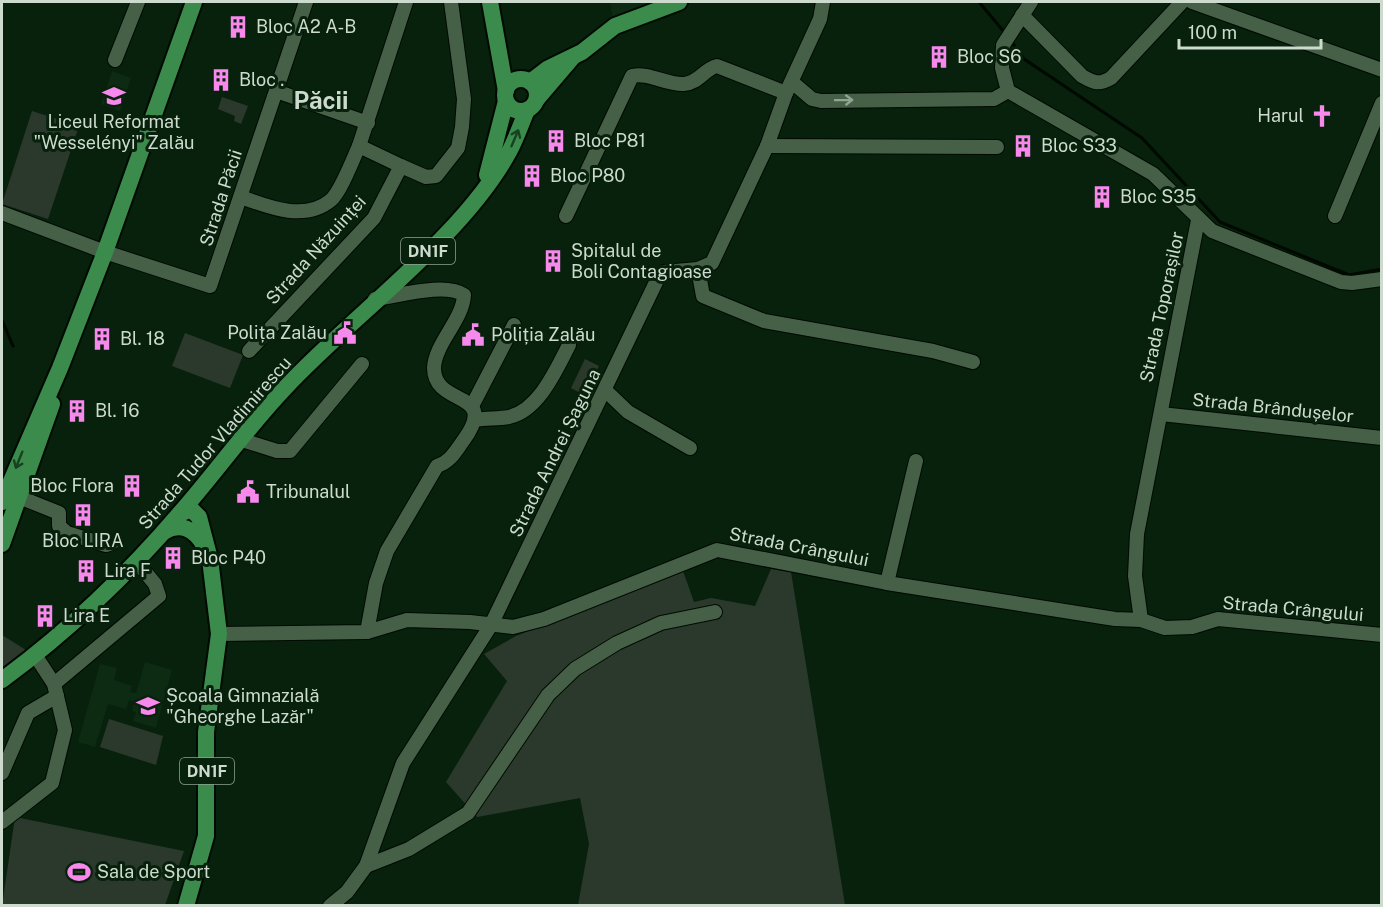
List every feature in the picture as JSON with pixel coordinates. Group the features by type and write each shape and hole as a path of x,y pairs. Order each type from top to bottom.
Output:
{"main road":[{"path":"2,544 6,500 60,368 97,249 194,2"},
{"name":"Strada Tudor Vladimirescu","path":"476,198 493,156 506,96 490,2"},
{"path":"500,51 528,81 536,89 532,105 513,108 506,96 511,82 528,81 573,57 615,26 680,2"},
{"name":"Strada Tudor Vladimirescu","path":"2,680 8,671 35,655 136,562 180,514 239,439 320,352 428,251 476,198 510,151 532,105 573,57"},
{"name":"DN1F","path":"186,906 206,836 206,732 219,634 217,600 198,504 206,481"},
{"path":"180,514 193,509 198,514 202,527"},
{"path":"164,532 177,527 189,529 202,542 210,559"}],"street":[{"path":"116,60 138,2"},
{"name":"Strada Păcii","path":"97,249 210,286 306,2"},
{"path":"241,197 273,208 298,211 314,208 332,200 368,123 405,2"},
{"path":"359,146 426,177 436,177 458,148 465,99 451,2"},
{"path":"823,2 820,19 789,87 767,146 712,263 698,269 703,296 764,321 933,351 973,362"},
{"path":"566,216 632,76 639,74 682,84 694,82 712,67 717,66 789,87 821,101 994,99 1008,91 1002,68 1003,45 1031,2"},
{"path":"1018,22 1082,76 1094,83 1103,83 1112,78 1182,2"},
{"path":"1192,2 1382,70"},
{"path":"276,91 368,123"},
{"name":"Strada Toporașilor","path":"1008,91 1153,174 1198,220 1137,534 1135,576 1141,620"},
{"path":"1335,216 1382,103"},
{"path":"767,146 997,147"},
{"name":"Strada Năzuinței","path":"249,351 374,218 401,166"},
{"path":"2,213 97,249"},
{"path":"1198,220 1212,231 1341,282 1352,283 1382,279"},
{"name":"Strada Andrei Șaguna","path":"330,906 347,892 366,867 403,763 491,625 606,391 659,276 664,272 698,269"},
{"path":"375,299 439,289 456,290 464,295 434,365 435,381 474,413 510,417 526,408 550,380 569,345"},
{"path":"367,632 376,583 387,551 437,466 447,463 474,426 474,413 514,325"},
{"path":"239,439 277,451 290,451 362,364"},
{"path":"606,391 628,412 690,448"},
{"name":"Strada Brândușelor","path":"1161,414 1382,438"},
{"path":"887,583 915,461"},
{"path":"6,500 59,513 59,526 67,534 106,545 112,543"},
{"name":"Strada Crângului","path":"219,634 367,632 407,620 513,627 544,619 717,550 887,583 1115,619 1141,620 1165,628 1192,627 1218,619 1382,635"},
{"path":"2,773 28,713 159,596 155,584 136,562"},
{"path":"366,867 409,849 468,813 548,695 575,669 617,643 661,623 715,612"},
{"path":"2,822 52,783 64,730 55,690 35,655"}],"shaded area":[{"path":"610,2 653,2 613,20"},
{"name":"Liceul Reformat \"Wesselényi\" Zalău","path":"112,71 131,78 120,111 101,104"},
{"path":"222,97 248,106 241,124 234,121 235,116 218,109"},
{"path":"32,111 79,126 48,219 2,204"},
{"path":"185,333 243,355 230,388 172,366"},
{"path":"585,359 599,366 584,395 571,388"},
{"path":"771,569 791,572 845,905 578,905 589,844 580,798 477,817 446,782 507,681 484,654 516,636 683,571 694,602 711,598 755,606"},
{"path":"2,635 26,650 17,662 4,669 2,669"},
{"name":"Școala Gimnazială \"Gheorghe Lazăr\"","path":"145,662 172,670 156,728 133,721 136,712 132,711 134,702 129,700 126,709 108,704 95,747 78,742 100,664 117,668 114,680 132,686 130,692 136,693"},
{"path":"109,719 163,736 156,765 100,747"},
{"path":"15,817 184,851 165,905 2,906"}],"waterway":[{"path":"979,2 1005,33"},
{"path":"1011,41 1024,59 1142,138 1220,222 1349,275 1382,269"},
{"path":"2,320 13,346"}],"place":[{"name":"Bloc A2 A-B","path":"238,27"},
{"name":"Bloc S6","path":"939,57"},
{"name":"Bloc .","path":"221,80"},
{"name":"Liceul Reformat \"Wesselényi\" Zalău","path":"114,96"},
{"name":"Harul","path":"1322,116"},
{"name":"Bloc P81","path":"556,141"},
{"name":"Bloc S33","path":"1023,146"},
{"name":"Bloc P80","path":"532,176"},
{"name":"Bloc S35","path":"1102,197"},
{"name":"Spitalul de Boli Contagioase","path":"553,261"},
{"name":"Polița Zalău","path":"345,333"},
{"name":"Poliția Zalău","path":"473,335"},
{"name":"Bl. 18","path":"102,339"},
{"name":"Bl. 16","path":"77,411"},
{"name":"Bloc Flora","path":"132,486"},
{"name":"Tribunalul","path":"248,492"},
{"name":"Bloc LIRA","path":"83,515"},
{"name":"Bloc P40","path":"173,558"},
{"name":"Lira F","path":"86,571"},
{"name":"Lira E","path":"45,616"},
{"name":"Școala Gimnazială \"Gheorghe Lazăr\"","path":"148,706"},
{"name":"Sala de Sport","path":"79,872"}],"district":[{"name":"Păcii","path":"321,101"}]}
